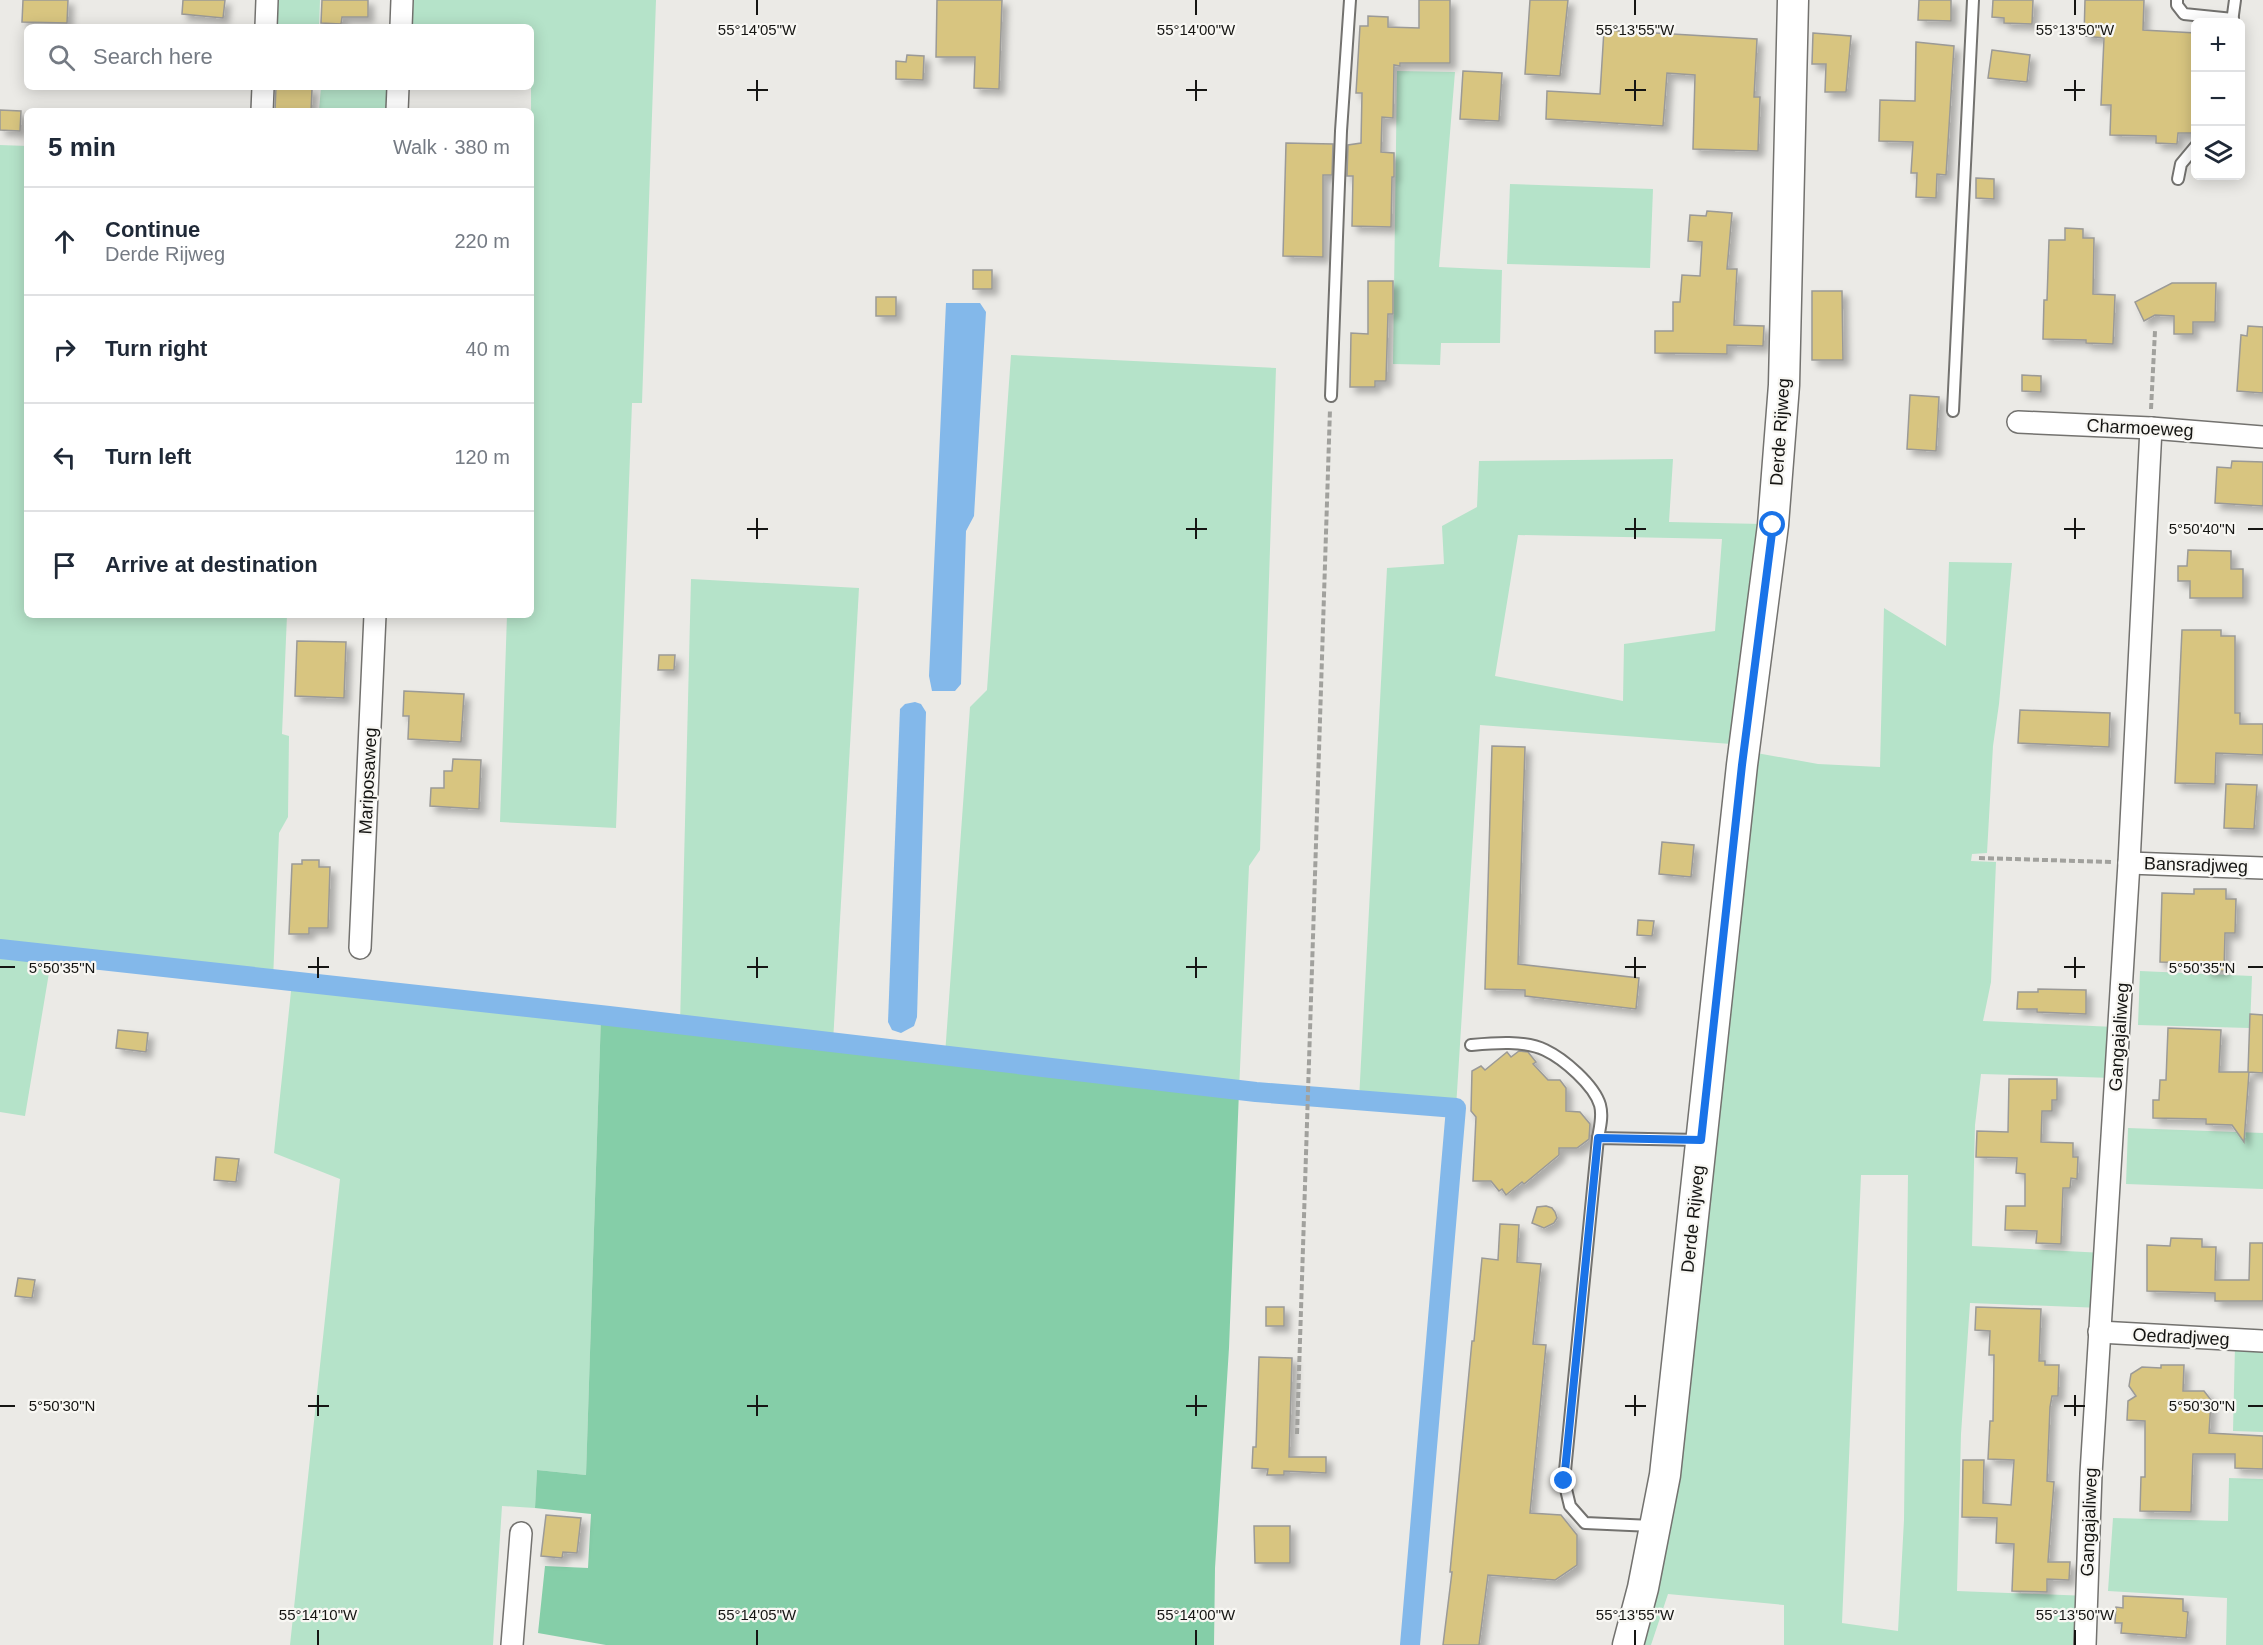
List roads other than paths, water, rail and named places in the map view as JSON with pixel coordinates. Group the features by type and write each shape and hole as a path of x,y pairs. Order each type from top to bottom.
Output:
{"street":[{"path":"266,24 267,0"},
{"path":"401,24 402,0"},
{"name":"Derde Rijweg","path":"1628,1645 1643,1588 1665,1475 1742,765 1773,525 1784,385 1793,0"},
{"path":"262,108 263,90"},
{"path":"397,108 398,90"},
{"name":"Charmoeweg","path":"2018,422 2151,428 2263,437"},
{"name":"Gangajaliweg","path":"2085,1645 2091,1474 2129,863 2151,428"},
{"name":"Mariposaweg","path":"360,948 375,618"},
{"name":"Bansradjweg","path":"2129,863 2263,868"},
{"name":"Oedradjweg","path":"2099,1332 2263,1341"},
{"path":"512,1645 522,1533"}],"lane":[{"path":"1330,396 1341,131 1350,0"},
{"path":"1953,411 1973,0"},
{"path":"2177,0 2177,5 2184,14 2211,18"},
{"path":"2232,18 2235,0"},
{"path":"2178,178 2181,164 2191,152"},
{"path":"1471,1045 1511,1043 1544,1049 1570,1068 1591,1088 1600,1106 1602,1121 1598,1138 1564,1481 1570,1506 1585,1523 1655,1526"},
{"path":"1598,1138 1701,1140"}],"water":[{"path":"946,303 980,303 986,312 974,516 966,531 961,684 955,691 932,691 929,676"},
{"path":"915,702 921,704 926,712 917,1017 914,1026 901,1033 892,1030 888,1022 900,709 905,704"}],"waterway":[{"path":"0,949 609,1016 1256,1092 1456,1108 1410,1645"}]}
